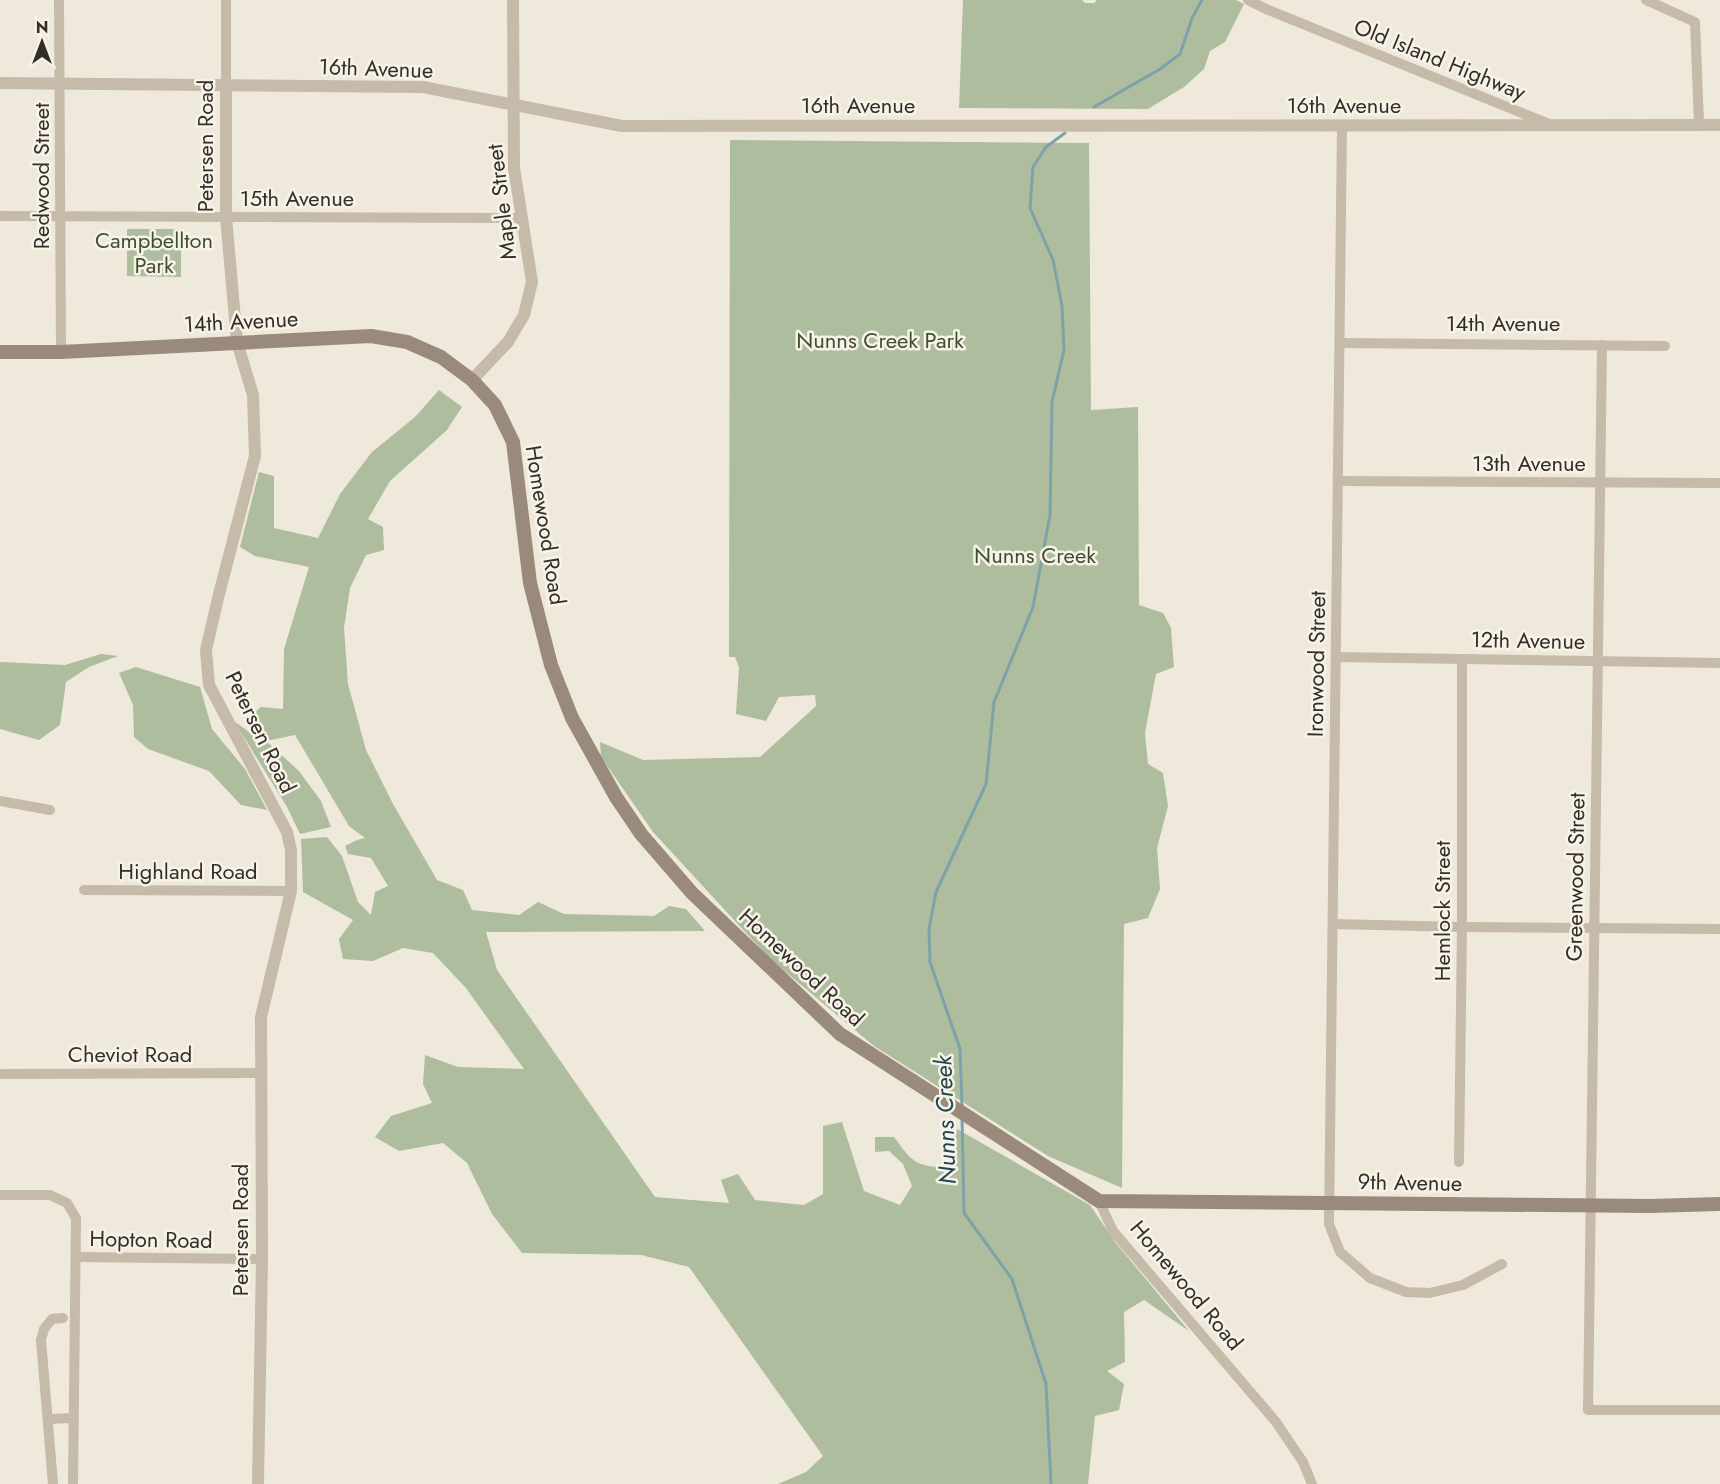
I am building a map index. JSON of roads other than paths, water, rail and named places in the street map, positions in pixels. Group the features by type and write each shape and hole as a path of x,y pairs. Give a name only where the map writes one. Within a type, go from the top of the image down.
{"main road":[{"name":"14th Avenue","path":"0,352 61,352 371,336 407,342 437,355 472,380"},
{"name":"Homewood Road","path":"472,380 495,405 513,442 530,583 551,665 572,718 616,797 641,834 692,893 840,1034 1099,1201"},
{"name":"9th Avenue","path":"1099,1201 1590,1206 1720,1204"}],"street":[{"name":"Redwood Street","path":"59,0 61,352"},
{"name":"Petersen Road","path":"226,0 226,217 237,342 253,395 255,456 206,650 209,685 287,832 291,850 291,891 261,1017 262,1259 258,1484"},
{"name":"Maple Street","path":"472,380 508,342 524,315 532,282 514,168 513,0"},
{"name":"Old Island Highway","path":"1248,0 1268,5 1552,125"},
{"path":"1646,0 1695,22 1700,124"},
{"name":"16th Avenue","path":"0,83 423,87 622,126 1720,125"},
{"name":"Ironwood Street","path":"1342,126 1329,1224 1340,1252 1370,1278 1406,1292 1429,1293 1463,1285 1502,1264"},
{"name":"15th Avenue","path":"0,216 522,218"},
{"name":"14th Avenue","path":"1340,343 1665,346"},
{"name":"Greenwood Street","path":"1602,345 1588,1410 1720,1410"},
{"name":"13th Avenue","path":"1338,480 1720,483"},
{"name":"12th Avenue","path":"1336,657 1720,663"},
{"name":"Hemlock Street","path":"1459,1162 1462,659"},
{"path":"0,801 50,810"},
{"name":"Highland Road","path":"84,890 291,891"},
{"path":"1333,924 1720,929"},
{"name":"Cheviot Road","path":"0,1074 261,1072"},
{"path":"0,1195 50,1195 67,1203 76,1218 73,1484"},
{"name":"Homewood Road","path":"1099,1201 1113,1231 1276,1422 1303,1462 1312,1484"},
{"name":"Hopton Road","path":"76,1257 262,1259"},
{"path":"53,1484 41,1340 44,1329 52,1319 63,1318"},
{"path":"48,1419 74,1418"}],"waterway":[{"name":"Nunns Creek","path":"1094,107 1160,69 1180,54 1192,18 1202,0"},
{"name":"Nunns Creek","path":"962,1107 960,1049 930,962 929,929 936,892 986,784 994,702 1033,607 1050,515 1052,402 1064,350 1062,306 1053,260 1030,208 1033,167 1046,147 1065,133"},
{"name":"Nunns Creek","path":"962,1117 964,1213 1012,1279 1046,1384 1051,1484"}],"park label":[{"name":"Campbellton Park","path":"154,252"},
{"name":"Nunns Creek Park","path":"880,340"}]}
